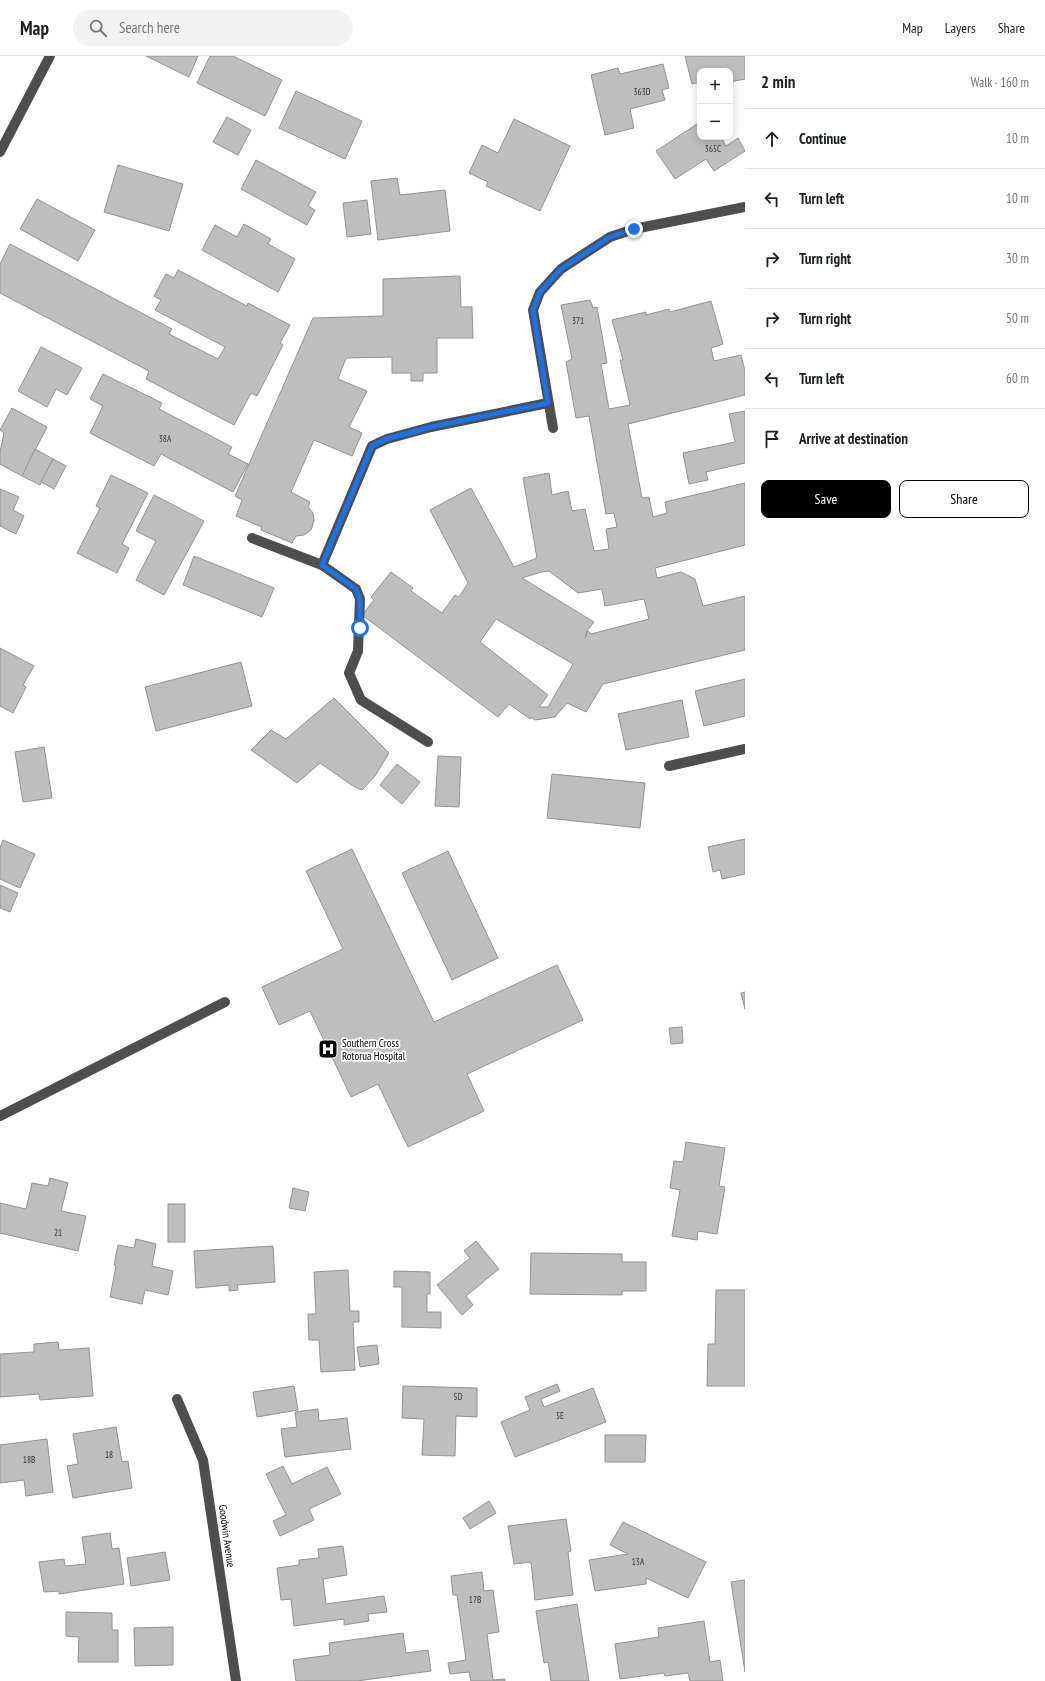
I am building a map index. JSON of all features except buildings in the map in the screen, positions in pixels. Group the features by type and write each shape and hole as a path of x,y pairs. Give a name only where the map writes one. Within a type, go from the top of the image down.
{"street":[{"path":"0,152 50,56"},
{"path":"553,428 533,310 540,292 561,269 610,237 634,229 745,207"},
{"path":"322,565 372,446 386,439 431,427 548,403"},
{"path":"252,538 322,565 356,589 360,600 358,651 348,673 360,700 428,742"},
{"path":"669,766 745,749"},
{"path":"0,1116 225,1002"},
{"name":"Goodwin Avenue","path":"177,1398 203,1460 236,1681"}],"place":[{"name":"Southern Cross Rotorua Hospital","path":"328,1049"}],"route":[{"path":"360,628 360,600 356,589 322,565 372,446 386,439 431,427 548,403 533,310 540,292 561,269 610,237 634,229"}]}
